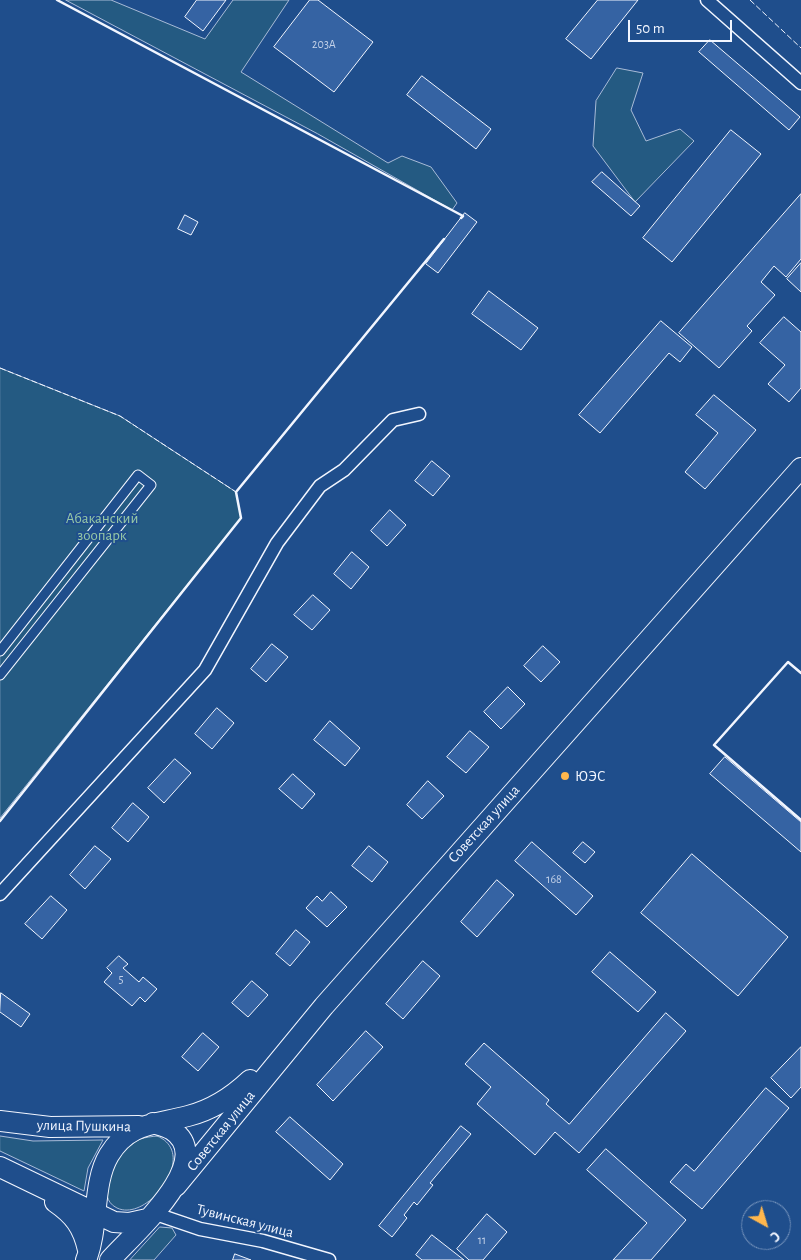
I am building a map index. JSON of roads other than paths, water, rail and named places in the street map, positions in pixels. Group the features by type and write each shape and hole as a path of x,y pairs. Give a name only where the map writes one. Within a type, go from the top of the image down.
{"main road":[{"name":"Советская улица","path":"176,1186 303,1031 468,841 801,468"},
{"name":"улица Пушкина","path":"0,1121 50,1127 146,1125 188,1116 212,1108 230,1098 303,1031"},
{"path":"88,1256 97,1214 101,1173 109,1155 127,1134 146,1125 172,1130 182,1140 185,1151 185,1167 176,1186 110,1260"},
{"path":"6,1170 114,1222 129,1223 150,1216"},
{"path":"6,1170 69,1212 85,1233 88,1256"}],"street":[{"path":"706,0 801,83"},
{"path":"0,894 205,670 277,543 320,486 344,470 393,420 419,414"},
{"path":"0,651 138,475 152,485 0,675"},
{"name":"Тувинская улица","path":"150,1216 200,1229 263,1240 329,1260"}],"place":[{"name":"ЮЭС","path":"565,776"}],"park label":[{"name":"Абаканский зоопарк","path":"102,526"}]}
